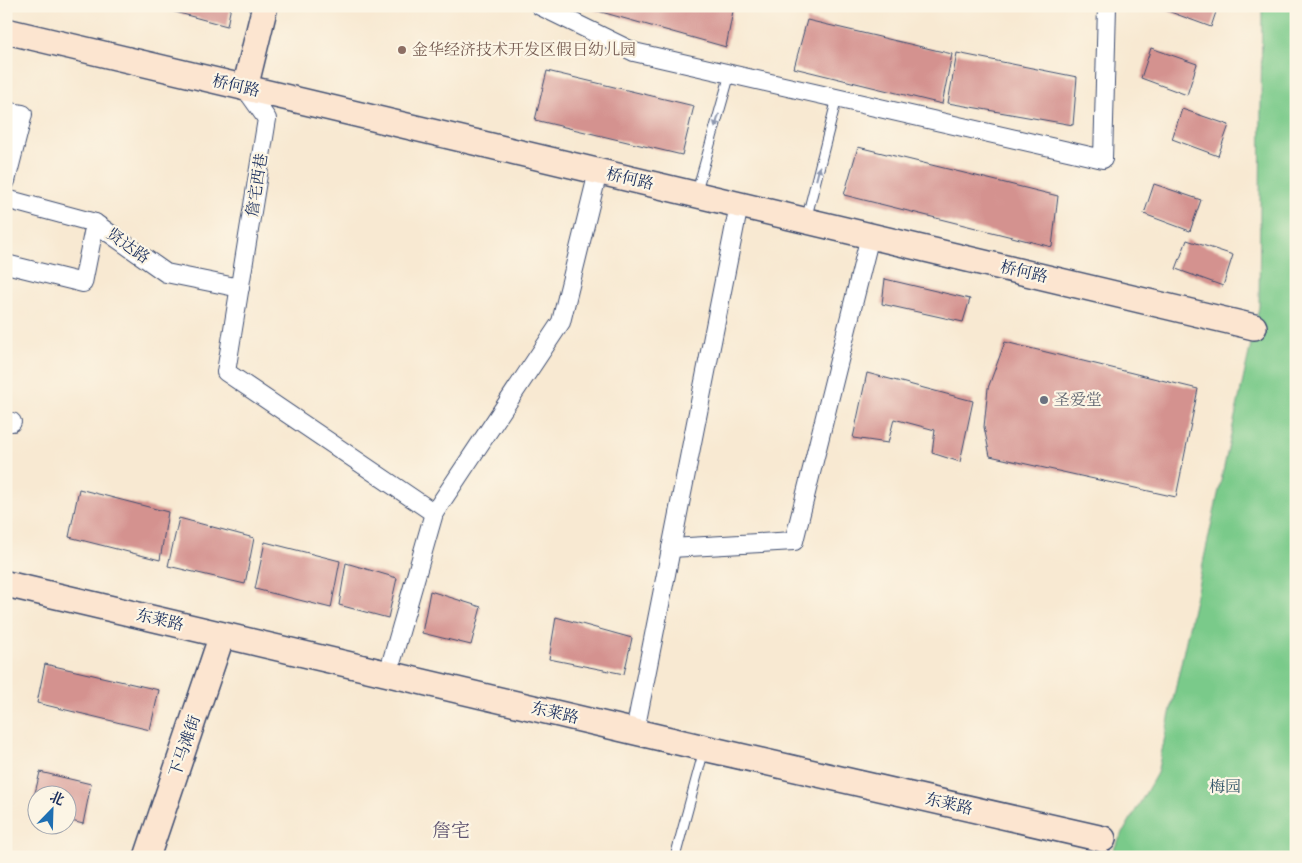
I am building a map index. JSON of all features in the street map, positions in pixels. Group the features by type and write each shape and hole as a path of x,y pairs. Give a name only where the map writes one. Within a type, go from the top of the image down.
{"street":[{"path":"245,88 265,6"},
{"path":"540,6 634,52 1103,159 1107,6"},
{"name":"桥何路","path":"6,31 1254,326"},
{"name":"詹宅西巷","path":"245,88 267,119 226,372 434,513"},
{"path":"6,111 23,114 6,181"},
{"path":"388,674 434,513 561,322 598,172"},
{"path":"6,199 95,222"},
{"path":"635,731 739,205"},
{"name":"贤达路","path":"6,264 84,283 95,222 166,273 240,288"},
{"path":"671,548 794,542 870,236"},
{"name":"东莱路","path":"6,584 704,748 1103,839"},
{"name":"下马滩街","path":"147,857 222,635"}],"lane":[{"path":"696,194 730,74"},
{"path":"806,220 837,98"},
{"path":"675,857 704,748"}],"green space":[{"name":"梅园","path":"1262,6 1296,6 1296,857 1109,857 1157,773 1259,307"}],"building":[{"path":"153,6 231,6 227,26"},
{"path":"580,6 734,6 726,47"},
{"path":"1166,6 1218,6 1211,27 1165,10"},
{"path":"807,20 952,54 942,104 794,68"},
{"path":"1151,48 1197,64 1187,95 1141,78"},
{"path":"957,53 1077,77 1073,125 948,103"},
{"path":"547,71 694,106 682,155 535,120"},
{"path":"1182,109 1229,125 1218,156 1172,139"},
{"path":"858,147 1058,196 1052,247 844,195"},
{"path":"1154,184 1201,200 1190,231 1144,214"},
{"path":"1187,240 1233,255 1223,286 1176,269"},
{"path":"885,279 970,299 963,322 882,304"},
{"path":"1005,342 1198,389 1176,497 990,456 984,427 988,388"},
{"path":"867,373 973,401 960,462 932,453 935,430 894,419 888,443 853,438"},
{"path":"79,489 168,512 160,560 69,537"},
{"path":"179,518 254,538 245,584 168,566"},
{"path":"265,542 340,561 331,608 255,589"},
{"path":"346,563 397,578 388,618 339,605"},
{"path":"430,591 481,607 471,645 422,633"},
{"path":"556,617 632,638 624,674 549,659"},
{"path":"45,664 159,690 150,730 37,703"},
{"path":"40,772 91,784 83,824 78,823 78,786 37,786"}],"place":[{"name":"金华经济技术开发区假日幼儿园","path":"402,50"},
{"name":"圣爱堂","path":"1044,400"}],"district":[{"name":"詹宅","path":"451,831"}]}
